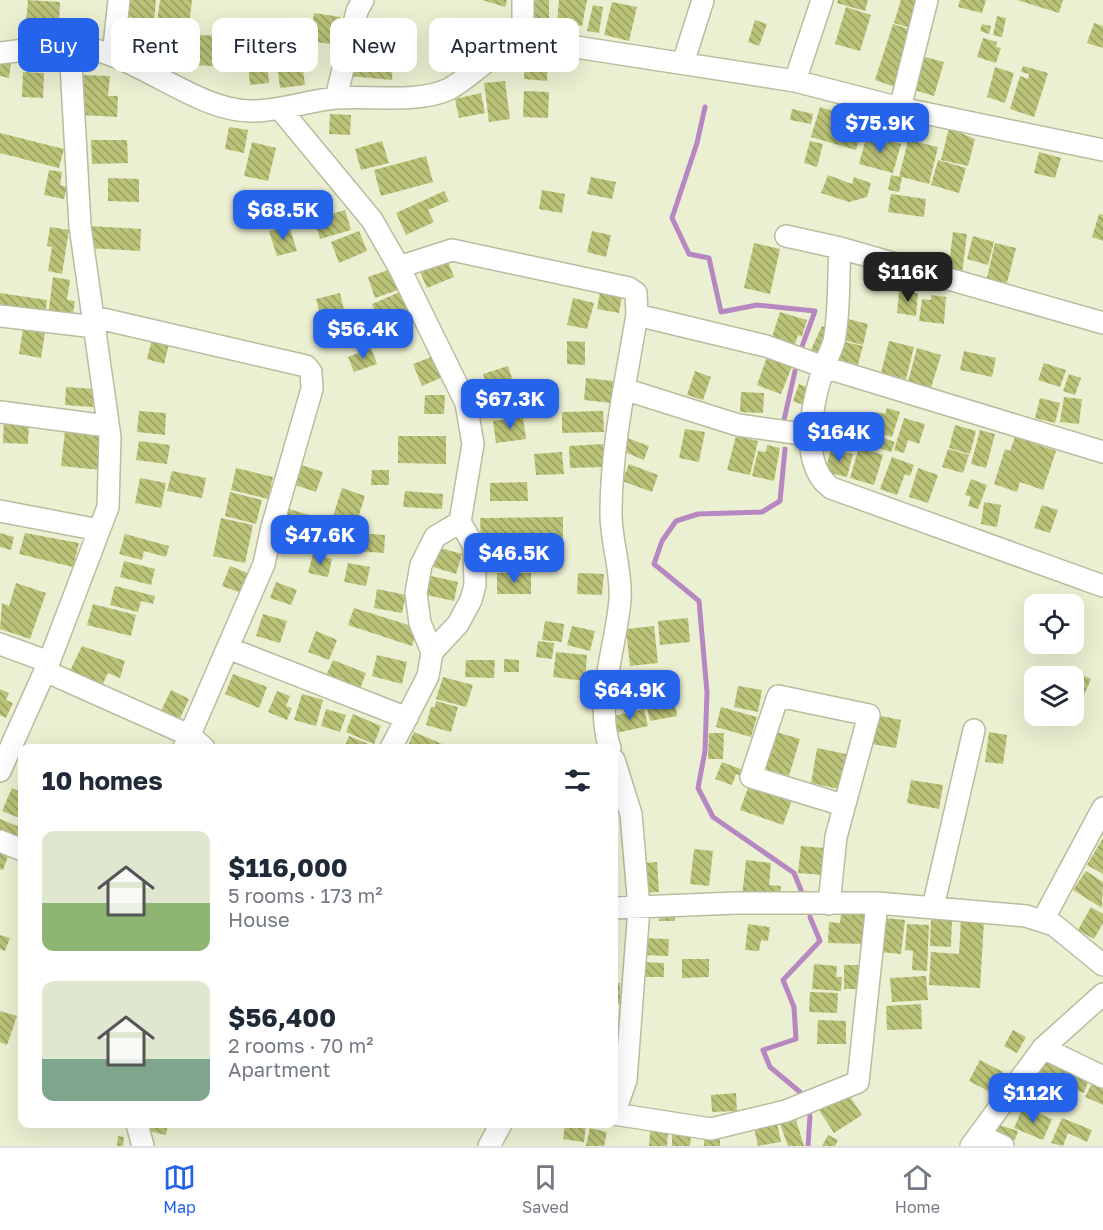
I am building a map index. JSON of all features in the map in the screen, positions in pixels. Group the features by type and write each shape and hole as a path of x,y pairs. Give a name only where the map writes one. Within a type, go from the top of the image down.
{"street":[{"path":"117,18 119,0"},
{"path":"336,99 357,11 363,0"},
{"path":"523,0 523,18"},
{"path":"683,63 703,0"},
{"path":"795,81 822,0"},
{"path":"900,108 927,0"},
{"path":"579,47 795,81 900,108 1103,150"},
{"path":"0,53 18,51"},
{"path":"0,771 47,667 108,507 110,437 81,226 72,72"},
{"path":"147,72 224,108 249,111 281,110 336,99 406,98 448,90 473,72"},
{"path":"281,110 368,214 399,267 466,402 472,444 460,522 474,546 475,585 458,624 432,652"},
{"path":"786,236 840,248 1103,323"},
{"path":"840,248 834,341 824,367 809,435 816,469 823,482 831,488 1103,586"},
{"path":"399,267 446,250 629,288 638,297 616,447 611,516 617,550 620,598 603,713 604,733 608,744"},
{"path":"637,315 766,346 824,367 1103,452"},
{"path":"0,316 95,322 306,366 311,372 312,389 272,527 264,564 228,648 193,744 0,644"},
{"path":"624,389 738,425 809,435"},
{"path":"0,412 107,426"},
{"path":"0,511 99,530"},
{"path":"393,744 428,675 432,652 419,613 416,593 421,565 435,537 460,522"},
{"path":"228,648 407,718"},
{"path":"829,904 836,837 869,714 778,696 751,777 843,805"},
{"path":"933,907 974,730"},
{"path":"618,773 631,814 639,908 626,1080 618,1103"},
{"path":"1043,920 1103,808"},
{"path":"0,841 18,848"},
{"path":"618,908 736,903 877,903 933,907 1043,920 1054,925 1103,965"},
{"path":"618,1115 711,1129 786,1111 858,1082 877,903"},
{"path":"1003,1146 975,1141 1043,1048 1103,994"},
{"path":"1043,1048 1103,1077"},
{"path":"136,1128 143,1146"},
{"path":"489,1146 499,1128"}],"building":[{"path":"28,0 60,2 59,18 26,18"},
{"path":"128,0 156,0 154,18 126,17"},
{"path":"160,0 192,0 190,18 158,18"},
{"path":"482,0 507,0 505,7"},
{"path":"532,0 549,0 549,18 530,18"},
{"path":"559,0 587,0 582,26 579,26 579,18 557,18"},
{"path":"838,0 868,0 865,11 837,3"},
{"path":"901,0 922,0 913,29 894,23"},
{"path":"960,0 986,0 982,13 958,7"},
{"path":"1017,0 1063,0 1059,13"},
{"path":"612,2 637,7 629,41 604,35"},
{"path":"593,5 603,7 599,33 587,31"},
{"path":"846,7 871,15 860,51 835,44"},
{"path":"314,13 341,17 330,18 330,44 318,42 318,18 313,18"},
{"path":"997,16 1006,18 1002,37 993,35"},
{"path":"755,20 767,24 759,46 748,42"},
{"path":"1094,23 1103,26 1103,48 1087,43"},
{"path":"893,24 914,31 895,87 875,80"},
{"path":"982,24 991,26 989,34 980,31"},
{"path":"200,35 212,36 212,66 200,65"},
{"path":"983,38 997,42 996,47 1001,48 996,63 977,57"},
{"path":"921,56 944,62 934,96 911,89"},
{"path":"0,61 11,62 9,78 0,76"},
{"path":"1023,66 1048,73 1034,117 1010,109 1020,76 1028,79 1029,74 1021,72"},
{"path":"995,67 1014,73 1005,103 987,97"},
{"path":"23,72 44,73 43,98 22,97"},
{"path":"249,72 268,72 269,83 250,85"},
{"path":"278,72 303,72 305,85 280,88"},
{"path":"349,72 392,72 392,80 349,76"},
{"path":"524,72 547,72 547,81 524,79"},
{"path":"84,75 110,76 108,96 118,96 117,117 82,115"},
{"path":"505,81 510,119 489,122 484,83"},
{"path":"524,91 549,92 548,118 523,117"},
{"path":"481,93 485,113 459,118 455,99"},
{"path":"820,107 833,111 832,114 843,118 845,110 866,116 856,150 811,137"},
{"path":"792,109 813,114 811,124 790,120"},
{"path":"871,109 881,111 877,130 867,128"},
{"path":"330,114 351,115 350,135 329,134"},
{"path":"229,127 248,130 244,153 225,149"},
{"path":"949,128 975,139 968,166 941,160"},
{"path":"0,133 64,149 59,168 0,153"},
{"path":"867,135 901,144 893,173 859,164"},
{"path":"91,140 127,140 128,163 92,164"},
{"path":"908,140 938,147 929,184 902,177 899,192 888,190 891,175 899,177"},
{"path":"382,141 389,163 361,170 355,149"},
{"path":"810,141 823,144 817,167 804,163"},
{"path":"252,142 276,148 268,181 244,176"},
{"path":"1039,152 1061,158 1055,178 1034,173"},
{"path":"426,156 433,182 381,196 374,170"},
{"path":"938,160 966,168 959,193 931,185"},
{"path":"49,170 62,172 60,185 67,187 64,199 44,195"},
{"path":"828,175 852,184 854,177 871,183 867,197 849,202 821,193"},
{"path":"591,177 616,182 612,199 587,194"},
{"path":"108,178 139,179 139,202 108,201"},
{"path":"542,190 565,194 562,213 539,209"},
{"path":"444,191 449,201 428,210 434,222 406,235 396,213"},
{"path":"891,194 926,199 924,217 888,212"},
{"path":"255,196 280,198 278,211 254,209"},
{"path":"345,210 351,230 320,239 314,219"},
{"path":"1099,214 1103,215 1103,241 1092,237"},
{"path":"89,226 141,229 140,251 88,248"},
{"path":"289,226 297,251 277,256 269,231"},
{"path":"50,227 69,230 62,274 48,271 52,247 47,246"},
{"path":"359,231 367,251 339,263 331,242"},
{"path":"592,231 611,235 606,257 587,252"},
{"path":"953,232 967,234 962,274 948,272"},
{"path":"973,236 994,242 988,265 967,259"},
{"path":"754,243 780,249 770,294 744,288"},
{"path":"995,243 1016,248 1007,283 987,278"},
{"path":"447,259 454,277 427,288 419,270"},
{"path":"391,269 398,290 375,298 368,277"},
{"path":"53,277 70,280 67,300 75,301 72,319 48,315"},
{"path":"402,291 411,311 381,325 372,304"},
{"path":"899,291 918,293 916,316 897,313"},
{"path":"600,292 622,296 619,313 597,309"},
{"path":"0,293 47,300 45,316 0,309"},
{"path":"340,293 346,319 323,325 316,299"},
{"path":"931,295 946,297 944,324 919,321 922,299 931,300"},
{"path":"573,298 594,303 587,329 567,325"},
{"path":"780,312 807,320 802,336 798,335 795,344 772,337"},
{"path":"848,319 868,324 863,345 839,339 843,322 847,323"},
{"path":"822,326 833,330 820,359 809,354"},
{"path":"23,329 45,333 41,358 19,354"},
{"path":"153,335 170,340 164,364 147,359"},
{"path":"836,340 863,346 857,368 831,362"},
{"path":"567,341 585,342 585,365 567,364"},
{"path":"889,341 914,347 906,379 881,373"},
{"path":"371,348 377,364 354,372 348,357"},
{"path":"917,348 941,355 931,388 908,382"},
{"path":"964,351 996,358 992,377 960,370"},
{"path":"768,354 793,364 781,394 757,385"},
{"path":"434,356 443,377 422,386 413,364"},
{"path":"1044,363 1066,370 1060,387 1038,380"},
{"path":"508,366 515,388 491,397 483,374"},
{"path":"695,371 711,377 703,400 687,395"},
{"path":"1069,374 1081,378 1075,395 1063,391"},
{"path":"586,378 613,381 611,403 584,400"},
{"path":"799,384 812,389 806,406 793,401"},
{"path":"66,387 95,389 93,407 65,405"},
{"path":"741,392 764,393 763,413 740,412"},
{"path":"425,395 445,395 444,414 424,414"},
{"path":"1064,397 1082,399 1079,424 1060,422"},
{"path":"1040,398 1060,403 1055,423 1035,418"},
{"path":"887,408 900,412 892,437 871,430 877,412 885,414"},
{"path":"139,411 166,413 165,435 137,432"},
{"path":"603,411 604,432 562,433 562,412"},
{"path":"523,417 526,439 496,443 493,421"},
{"path":"4,418 29,419 28,444 3,443"},
{"path":"904,418 925,424 919,444 908,440 904,453 894,450"},
{"path":"955,425 976,431 970,454 949,448"},
{"path":"685,429 705,432 699,462 679,458"},
{"path":"843,429 856,433 851,452 834,448"},
{"path":"980,430 995,434 986,468 971,464"},
{"path":"65,431 105,435 101,470 61,466"},
{"path":"874,435 895,442 891,452 870,445"},
{"path":"398,436 446,436 446,464 398,463"},
{"path":"736,436 758,441 750,475 727,470"},
{"path":"1015,437 1056,451 1043,490 1020,482 1017,492 994,484 1005,449 1010,451"},
{"path":"627,438 649,446 644,460 622,451"},
{"path":"139,441 170,445 167,464 136,460"},
{"path":"603,444 604,467 570,468 569,446"},
{"path":"767,445 780,448 774,481 752,476 758,451 766,452"},
{"path":"859,447 883,455 874,485 850,478"},
{"path":"831,449 853,454 847,477 825,472"},
{"path":"948,449 969,455 963,473 942,467"},
{"path":"562,452 564,474 536,475 534,454"},
{"path":"892,457 914,465 910,476 905,474 897,495 880,489"},
{"path":"298,464 323,472 316,492 292,484"},
{"path":"629,464 658,475 652,492 622,481"},
{"path":"236,468 273,477 268,499 231,490"},
{"path":"918,468 938,475 928,503 909,497"},
{"path":"372,470 389,470 389,485 371,485"},
{"path":"172,471 206,478 202,498 167,491"},
{"path":"140,478 166,483 161,508 135,503"},
{"path":"971,479 987,485 978,509 968,506 971,497 965,495"},
{"path":"527,482 528,501 490,501 490,483"},
{"path":"342,488 365,496 353,534 330,526"},
{"path":"405,491 443,494 442,509 403,507"},
{"path":"230,492 262,500 256,524 225,516"},
{"path":"984,502 1001,505 997,527 981,524"},
{"path":"1042,505 1058,510 1050,533 1034,528"},
{"path":"289,509 316,517 309,538 282,530"},
{"path":"563,517 563,540 481,542 480,518"},
{"path":"221,518 253,525 245,563 213,556"},
{"path":"0,533 14,537 11,550 0,547"},
{"path":"25,533 79,543 73,567 19,554"},
{"path":"358,533 385,535 384,553 356,551"},
{"path":"125,534 169,546 166,557 144,551 142,560 119,554"},
{"path":"433,546 462,554 456,574 427,565"},
{"path":"313,554 332,559 328,577 308,573"},
{"path":"124,561 155,569 151,585 120,577"},
{"path":"348,563 370,567 366,586 344,582"},
{"path":"230,566 255,576 247,595 222,586"},
{"path":"497,573 531,573 531,594 497,594"},
{"path":"578,573 604,574 602,595 577,594"},
{"path":"431,576 458,582 454,601 427,595"},
{"path":"276,582 297,590 291,605 270,598"},
{"path":"16,583 46,593 30,639 0,629 2,603 9,606"},
{"path":"115,586 155,596 153,604 141,601 138,612 110,605"},
{"path":"377,589 406,595 402,613 374,608"},
{"path":"93,604 136,615 131,636 87,625"},
{"path":"354,608 418,628 412,646 348,625"},
{"path":"263,614 287,621 280,643 256,636"},
{"path":"688,618 690,642 660,645 658,621"},
{"path":"545,621 564,624 562,642 542,640"},
{"path":"572,626 595,631 590,651 567,645"},
{"path":"654,626 658,663 630,666 626,629"},
{"path":"316,631 337,640 329,660 308,652"},
{"path":"538,641 554,643 552,659 536,657"},
{"path":"82,646 125,661 120,678 108,673 100,690 68,675"},
{"path":"556,652 587,655 585,681 553,677"},
{"path":"377,655 407,662 402,684 372,676"},
{"path":"504,659 519,660 519,672 504,672"},
{"path":"333,660 366,673 358,694 324,681"},
{"path":"466,660 495,660 494,678 465,677"},
{"path":"648,671 652,693 623,699 619,677"},
{"path":"233,674 267,687 259,708 225,694"},
{"path":"1084,676 1091,679 1084,695"},
{"path":"443,677 473,685 466,707 436,699"},
{"path":"738,686 762,690 758,712 734,707"},
{"path":"0,689 9,693 6,700 13,703 6,718 0,715"},
{"path":"171,690 189,699 177,725 158,717"},
{"path":"277,691 290,696 286,706 292,708 287,720 268,712"},
{"path":"302,694 323,700 316,726 294,720"},
{"path":"674,698 677,716 650,721 646,703"},
{"path":"436,701 458,707 451,732 426,725 431,707 435,707"},
{"path":"721,707 757,717 751,737 716,727"},
{"path":"326,709 346,715 340,732 321,726"},
{"path":"644,709 648,726 616,733 613,716"},
{"path":"353,714 381,726 374,744 346,732"},
{"path":"877,715 901,720 896,748 872,744"},
{"path":"773,731 800,739 789,776 762,768"},
{"path":"414,732 442,744 409,744"},
{"path":"989,732 1007,735 1003,764 985,762"},
{"path":"709,733 724,733 723,759 708,759"},
{"path":"349,736 368,744 346,744"},
{"path":"817,748 846,754 839,789 811,783"},
{"path":"722,762 743,770 741,776 736,774 732,785 715,779"},
{"path":"911,780 943,785 939,809 907,803"},
{"path":"749,785 792,800 783,825 740,810"},
{"path":"12,788 18,791 18,817 2,811"},
{"path":"0,819 18,826 18,843 0,836"},
{"path":"1103,838 1103,874 1087,865"},
{"path":"801,846 824,848 822,875 798,873"},
{"path":"0,847 10,851 3,870 0,869"},
{"path":"694,849 713,851 709,886 690,884"},
{"path":"746,860 771,863 769,885 781,886 779,900 742,896"},
{"path":"657,862 659,892 644,893 642,863"},
{"path":"1086,871 1103,882 1102,908 1073,890"},
{"path":"1091,907 1103,914 1103,923 1094,939 1078,930"},
{"path":"660,912 675,912 675,921 659,921"},
{"path":"841,914 866,915 865,944 828,943 829,922 840,923"},
{"path":"884,918 905,920 901,954 880,952"},
{"path":"931,919 952,920 951,947 930,946"},
{"path":"961,919 984,921 980,988 929,985 931,952 959,954"},
{"path":"748,924 770,927 768,941 761,940 759,951 745,950"},
{"path":"907,924 929,925 927,971 912,970 913,951 905,950"},
{"path":"0,935 10,938 5,951 0,949"},
{"path":"643,938 669,939 668,956 642,955"},
{"path":"682,959 709,959 709,977 682,978"},
{"path":"642,962 664,963 664,977 642,977"},
{"path":"814,964 837,966 836,977 842,977 841,991 812,989"},
{"path":"844,965 858,965 858,989 844,989"},
{"path":"926,976 928,1000 892,1002 890,978"},
{"path":"618,983 620,983 620,1004 618,1004"},
{"path":"810,992 838,993 837,1013 809,1012"},
{"path":"921,1004 922,1029 887,1030 886,1006"},
{"path":"0,1011 17,1016 7,1045 0,1042"},
{"path":"818,1020 846,1021 846,1044 817,1044"},
{"path":"1013,1030 1026,1037 1017,1053 1004,1046"},
{"path":"1047,1054 1070,1064 1060,1086 1037,1076"},
{"path":"980,1060 1003,1072 992,1093 969,1081"},
{"path":"1072,1067 1091,1075 1084,1093 1064,1085"},
{"path":"1094,1079 1103,1084 1103,1105 1085,1097"},
{"path":"845,1089 862,1115 834,1133 817,1107"},
{"path":"736,1093 737,1111 712,1112 711,1095"},
{"path":"1023,1107 1052,1119 1043,1140 1014,1128"},
{"path":"1062,1118 1092,1130 1087,1142 1068,1133 1063,1146 1051,1143"},
{"path":"796,1120 804,1146 788,1146 780,1124"},
{"path":"777,1123 781,1142 758,1146 754,1128"},
{"path":"996,1124 1018,1131 1015,1140 992,1132"},
{"path":"144,1128 167,1128 166,1135 144,1130"},
{"path":"564,1128 586,1128 584,1142 563,1139"},
{"path":"590,1128 607,1132 604,1146 586,1146"},
{"path":"650,1131 668,1133 667,1146 649,1146"},
{"path":"704,1133 720,1133 720,1146 704,1146"},
{"path":"672,1135 691,1136 690,1146 672,1146"},
{"path":"828,1135 838,1140 835,1146 822,1146"},
{"path":"118,1136 124,1137 123,1146 117,1146"}],"waterway":[{"path":"705,107 697,143 672,218 689,254 709,258 721,312 757,305 815,311 800,352"},
{"path":"784,420 795,371"},
{"path":"785,449 780,501 762,512 698,514 676,521 662,541 654,564 699,601 707,692 705,751 698,788 713,817 794,873 803,895"},
{"path":"800,1092 770,1067 763,1050 796,1039 794,1007 783,980 820,941 810,917"},
{"path":"808,1146 810,1116"}]}
